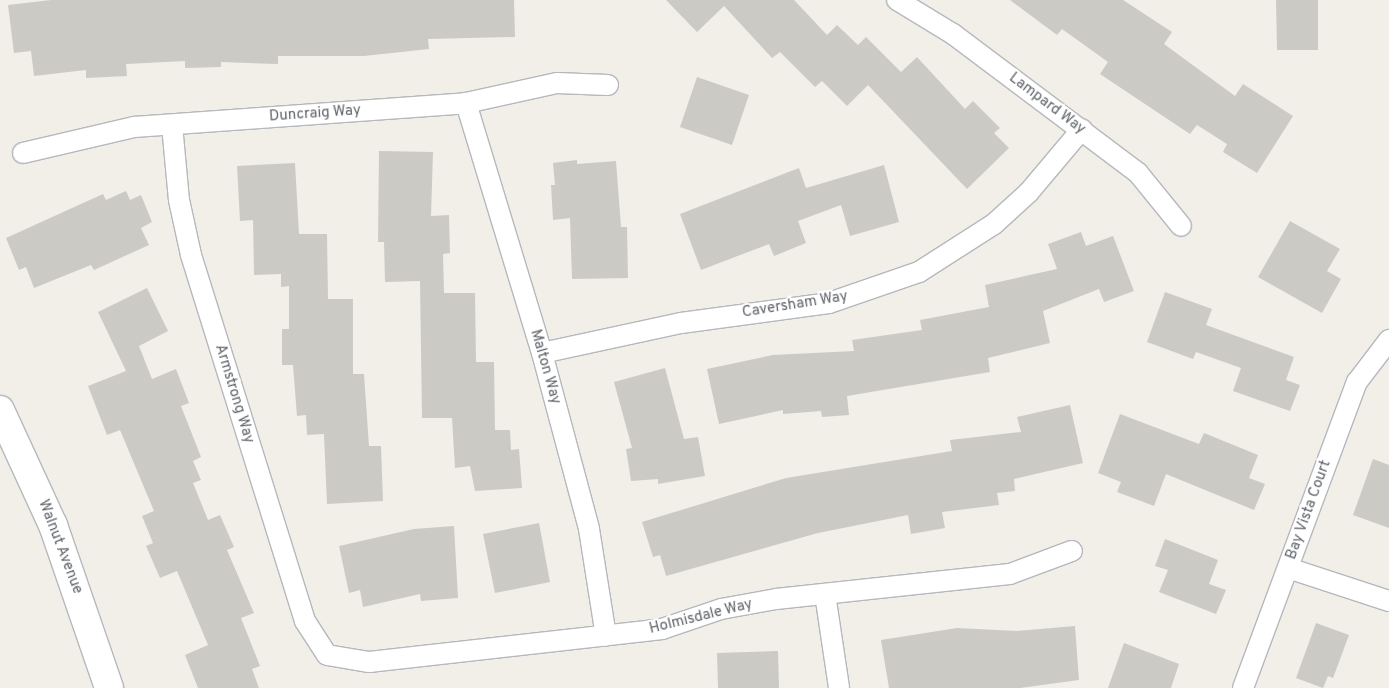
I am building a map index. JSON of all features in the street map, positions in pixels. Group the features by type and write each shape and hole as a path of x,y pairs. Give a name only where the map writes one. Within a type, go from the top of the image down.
{"street":[{"name":"Lampard Way","path":"897,0 953,34 1082,129 1138,173 1181,226"},
{"name":"Duncraig Way","path":"23,153 75,138 172,124 466,103 557,83 608,84"},
{"name":"Malton Way","path":"466,103 542,353 589,529 606,636"},
{"name":"Armstrong Way","path":"172,124 179,200 191,255 305,621 327,655"},
{"name":"Caversham Way","path":"542,353 681,322 829,303 884,286 961,248 994,224 1029,192 1082,129"},
{"name":"Bay Vista Court","path":"1243,688 1357,382 1389,340"},
{"name":"Walnut Avenue","path":"0,410 53,525 109,688"},
{"name":"Holmisdale Way","path":"327,655 369,662 662,629 721,609 825,594 1010,574 1072,552"},
{"path":"1288,568 1389,601"},
{"path":"825,594 839,688"}],"building":[{"path":"51,0 514,0 515,37 428,39 429,49 364,56 278,56 278,64 221,62 221,67 185,68 185,61 126,64 127,76 86,78 86,70 34,76 31,51 14,53 8,5"},
{"path":"666,0 794,0 827,35 837,25 858,45 866,37 901,72 917,57 965,109 973,101 1000,128 994,133 1009,148 967,189 868,85 847,106 822,81 815,87 780,52 772,58 724,6 697,32"},
{"path":"1010,0 1123,0 1172,32 1164,44 1235,96 1243,84 1293,116 1257,173 1223,152 1227,144 1197,125 1190,134 1100,74 1108,62 1062,29 1057,35"},
{"path":"1276,0 1318,0 1318,50 1277,50"},
{"path":"697,77 749,95 732,145 680,127"},
{"path":"379,151 433,152 431,216 449,215 450,253 443,254 444,293 475,293 476,362 494,362 495,430 510,430 511,450 519,449 522,488 475,491 470,466 455,468 452,418 422,418 420,281 385,282 384,242 378,242"},
{"path":"577,160 577,164 616,161 621,227 627,227 628,278 572,279 570,218 553,220 551,185 555,185 553,163"},
{"path":"295,163 299,234 327,234 328,299 353,299 353,374 364,374 369,446 381,446 383,501 327,504 324,434 307,435 306,415 297,416 293,365 282,365 282,329 289,329 289,286 281,287 281,274 254,275 253,220 240,221 237,166"},
{"path":"884,165 899,222 850,236 841,205 798,221 806,243 774,256 769,244 701,270 680,214 799,168 806,188"},
{"path":"126,191 130,200 141,195 152,222 141,228 149,245 94,270 91,265 34,288 26,267 19,270 6,238 103,194 106,200"},
{"path":"1290,221 1340,249 1327,271 1341,279 1322,313 1258,277"},
{"path":"1081,232 1086,246 1113,236 1134,291 1104,302 1099,289 1043,311 1050,343 988,358 990,372 847,396 849,415 822,417 821,411 783,414 783,410 719,424 707,369 773,355 854,351 852,340 922,330 920,320 989,307 985,285 1057,269 1048,244"},
{"path":"147,288 168,331 139,346 152,379 176,369 189,403 181,406 201,457 193,461 201,480 193,483 208,520 220,515 234,547 227,550 254,613 241,618 260,666 252,669 259,688 198,688 185,655 208,645 177,571 160,578 146,546 153,543 142,516 154,511 120,430 107,435 88,386 126,371 98,312"},
{"path":"1165,292 1212,309 1206,325 1294,357 1286,380 1300,385 1290,411 1233,391 1241,368 1196,352 1193,359 1147,342"},
{"path":"665,368 684,439 698,437 705,476 658,484 658,479 631,481 626,449 632,448 614,382"},
{"path":"1070,405 1083,463 1014,479 1015,491 997,493 999,505 942,512 945,528 911,534 908,515 818,533 666,576 660,555 653,557 642,522 786,478 952,451 950,440 1021,432 1017,417"},
{"path":"1120,414 1199,444 1204,433 1258,455 1249,478 1265,484 1254,510 1166,474 1154,506 1117,492 1121,482 1098,473"},
{"path":"1373,459 1389,465 1389,528 1353,515"},
{"path":"539,523 550,582 495,593 483,534"},
{"path":"454,526 458,598 421,601 420,594 363,607 360,590 349,593 339,546 414,529"},
{"path":"1165,539 1218,560 1209,584 1226,590 1216,614 1159,592 1168,570 1155,566"},
{"path":"1316,623 1349,635 1333,678 1328,676 1323,688 1296,678"},
{"path":"1075,626 1079,680 1020,688 889,688 881,640 957,628 1017,631"},
{"path":"1124,643 1179,664 1171,688 1108,688"},
{"path":"778,651 779,688 718,688 717,653"}]}
